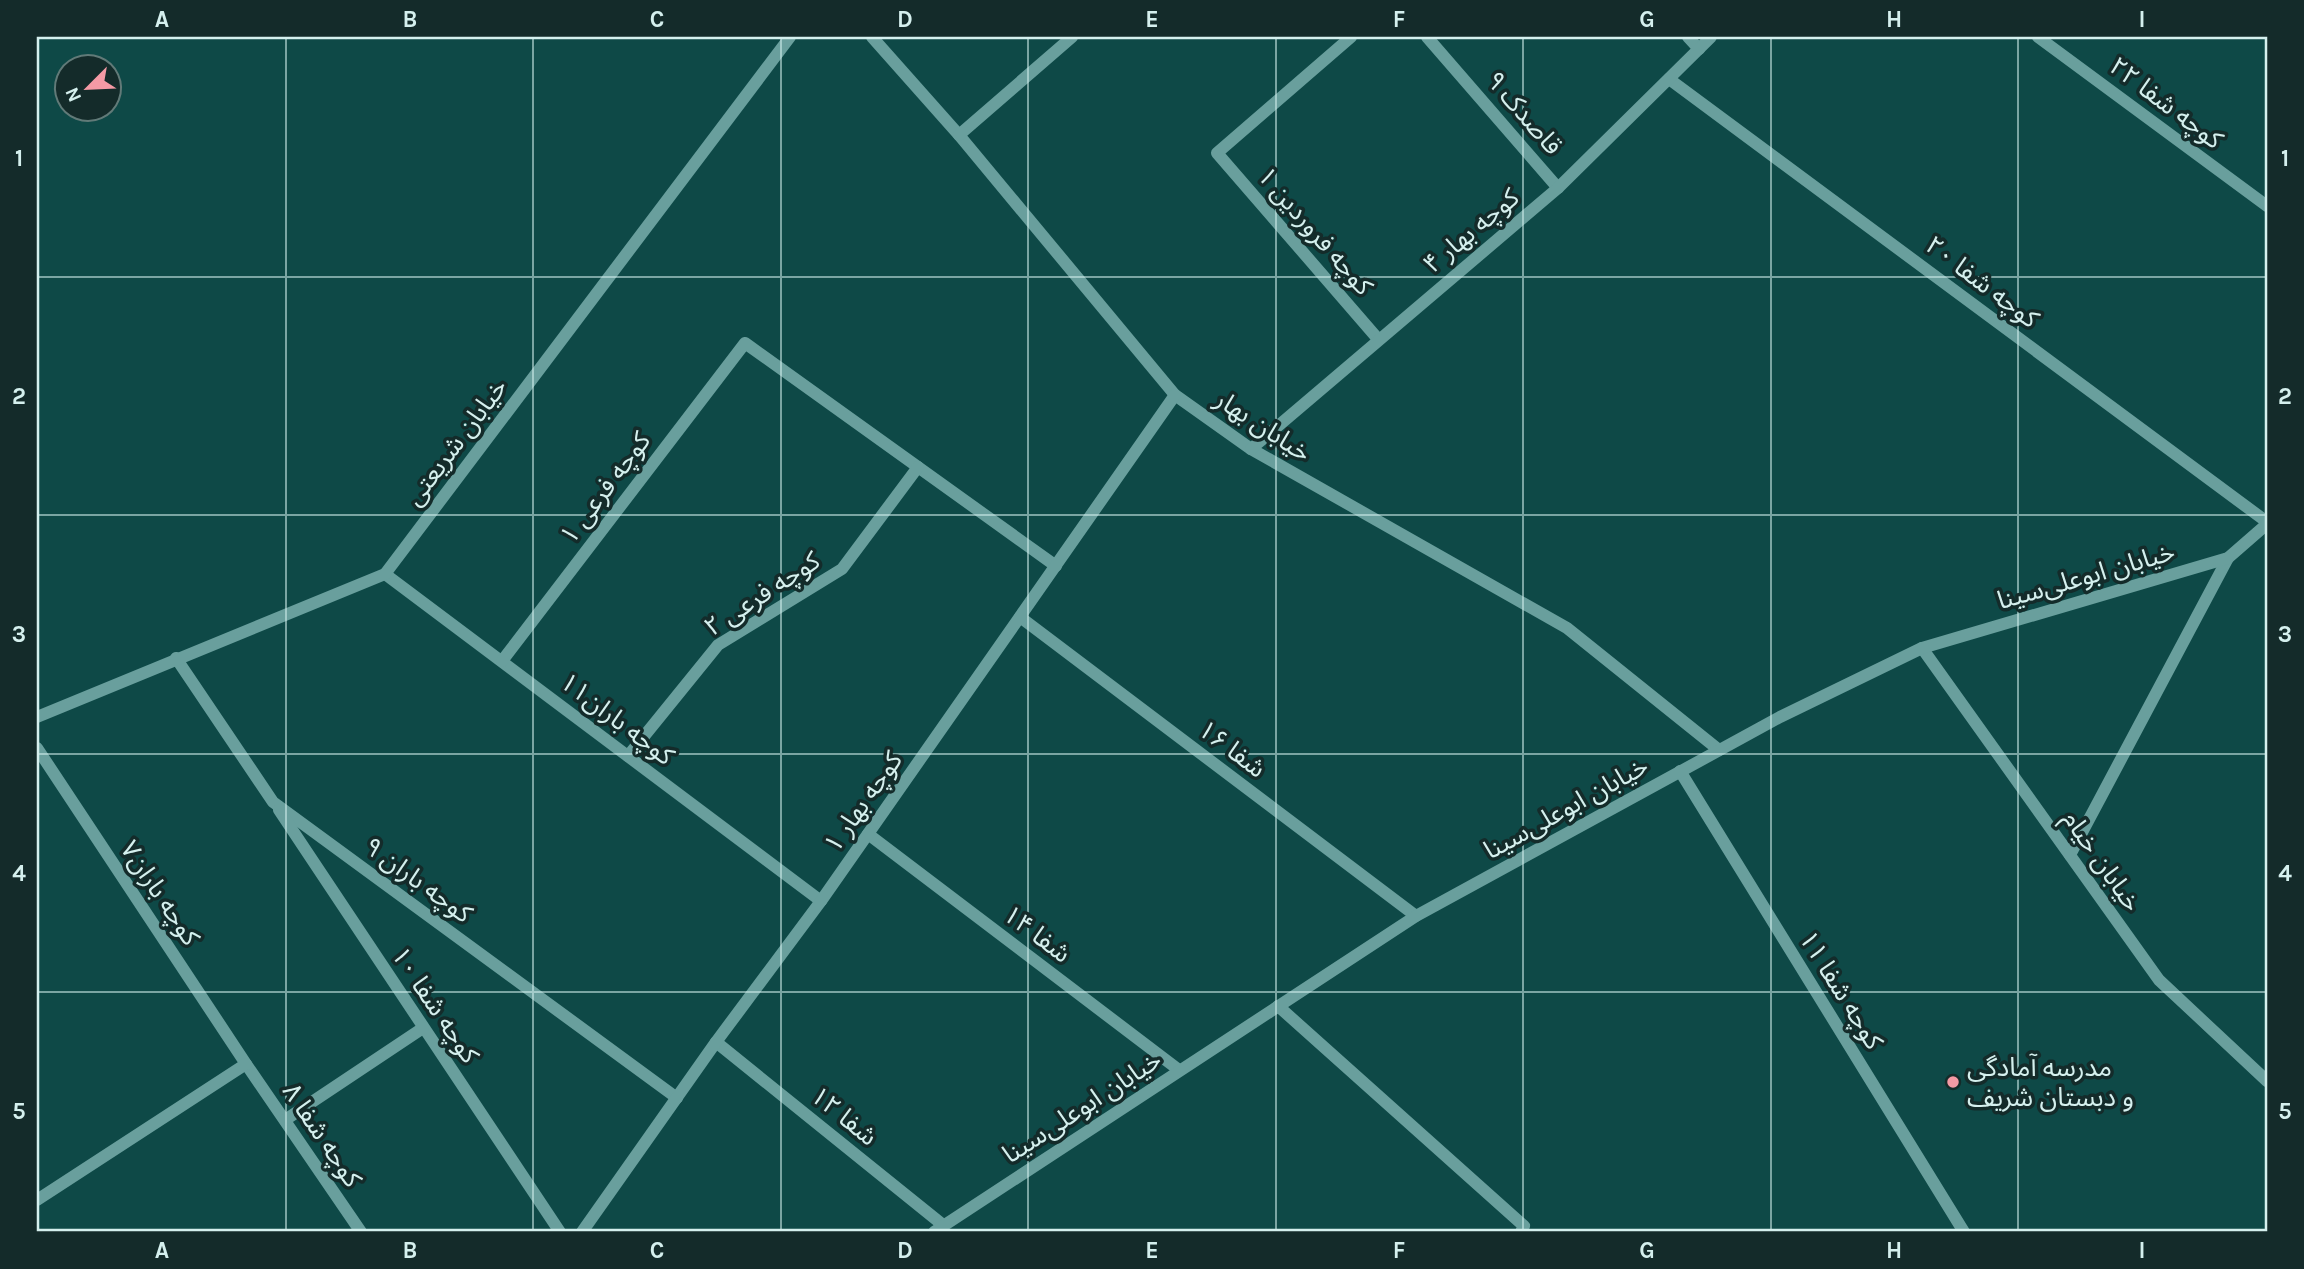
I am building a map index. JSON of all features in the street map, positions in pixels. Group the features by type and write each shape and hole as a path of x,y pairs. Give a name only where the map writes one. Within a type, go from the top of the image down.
{"street":[{"name":"خیابان شریعتی","path":"385,574 790,37"},
{"name":"خیابان بهار","path":"872,37 959,135 1175,396 1251,449 1567,628 1719,750"},
{"path":"959,135 1072,37"},
{"name":"کوچه فروردین ۱","path":"1351,37 1217,153 1378,339"},
{"name":"قاصدک ۹","path":"1427,37 1558,188"},
{"path":"1688,37 1699,49"},
{"name":"کوچه بهار ۴","path":"1251,449 1558,188 1711,37"},
{"name":"کوچه شفا ۲۲","path":"2038,37 2267,206"},
{"name":"کوچه شفا ۲۰","path":"1669,79 2267,523"},
{"name":"کوچه فرعی ۱","path":"502,661 745,343 918,467"},
{"name":"کوچه بهار ۱","path":"582,1232 716,1042 821,901 1175,396"},
{"path":"918,467 1056,566"},
{"name":"کوچه فرعی ۲","path":"628,755 718,645 842,569 918,467"},
{"name":"خیابان ابوعلی‌سینا","path":"939,1229 1416,916 1780,717 1922,648 2228,558 2267,523"},
{"path":"2070,855 2228,558"},
{"path":"37,717 385,574"},
{"name":"کوچه باران۱۱","path":"385,574 821,901"},
{"name":"شفا ۱۶","path":"1020,618 1416,916"},
{"name":"خیابان خیام","path":"1922,648 2159,981 2267,1081"},
{"name":"کوچه باران ۹","path":"176,658 273,802 677,1098"},
{"name":"کوچه باران۷","path":"37,748 246,1064"},
{"name":"کوچه شفا ۱۱","path":"1680,771 1964,1232"},
{"name":"کوچه شفا ۱۰","path":"273,802 560,1232"},
{"name":"شفا ۱۴","path":"868,834 1179,1070"},
{"path":"1278,1006 1524,1226 1521,1232"},
{"path":"285,1120 423,1028"},
{"name":"شفا ۱۲","path":"716,1042 939,1229"},
{"path":"37,1200 246,1064"},
{"name":"کوچه شفا ۸","path":"246,1064 362,1232"}],"place":[{"name":"مدرسه آمادگی و دبستان شریف","path":"1953,1082"}]}
